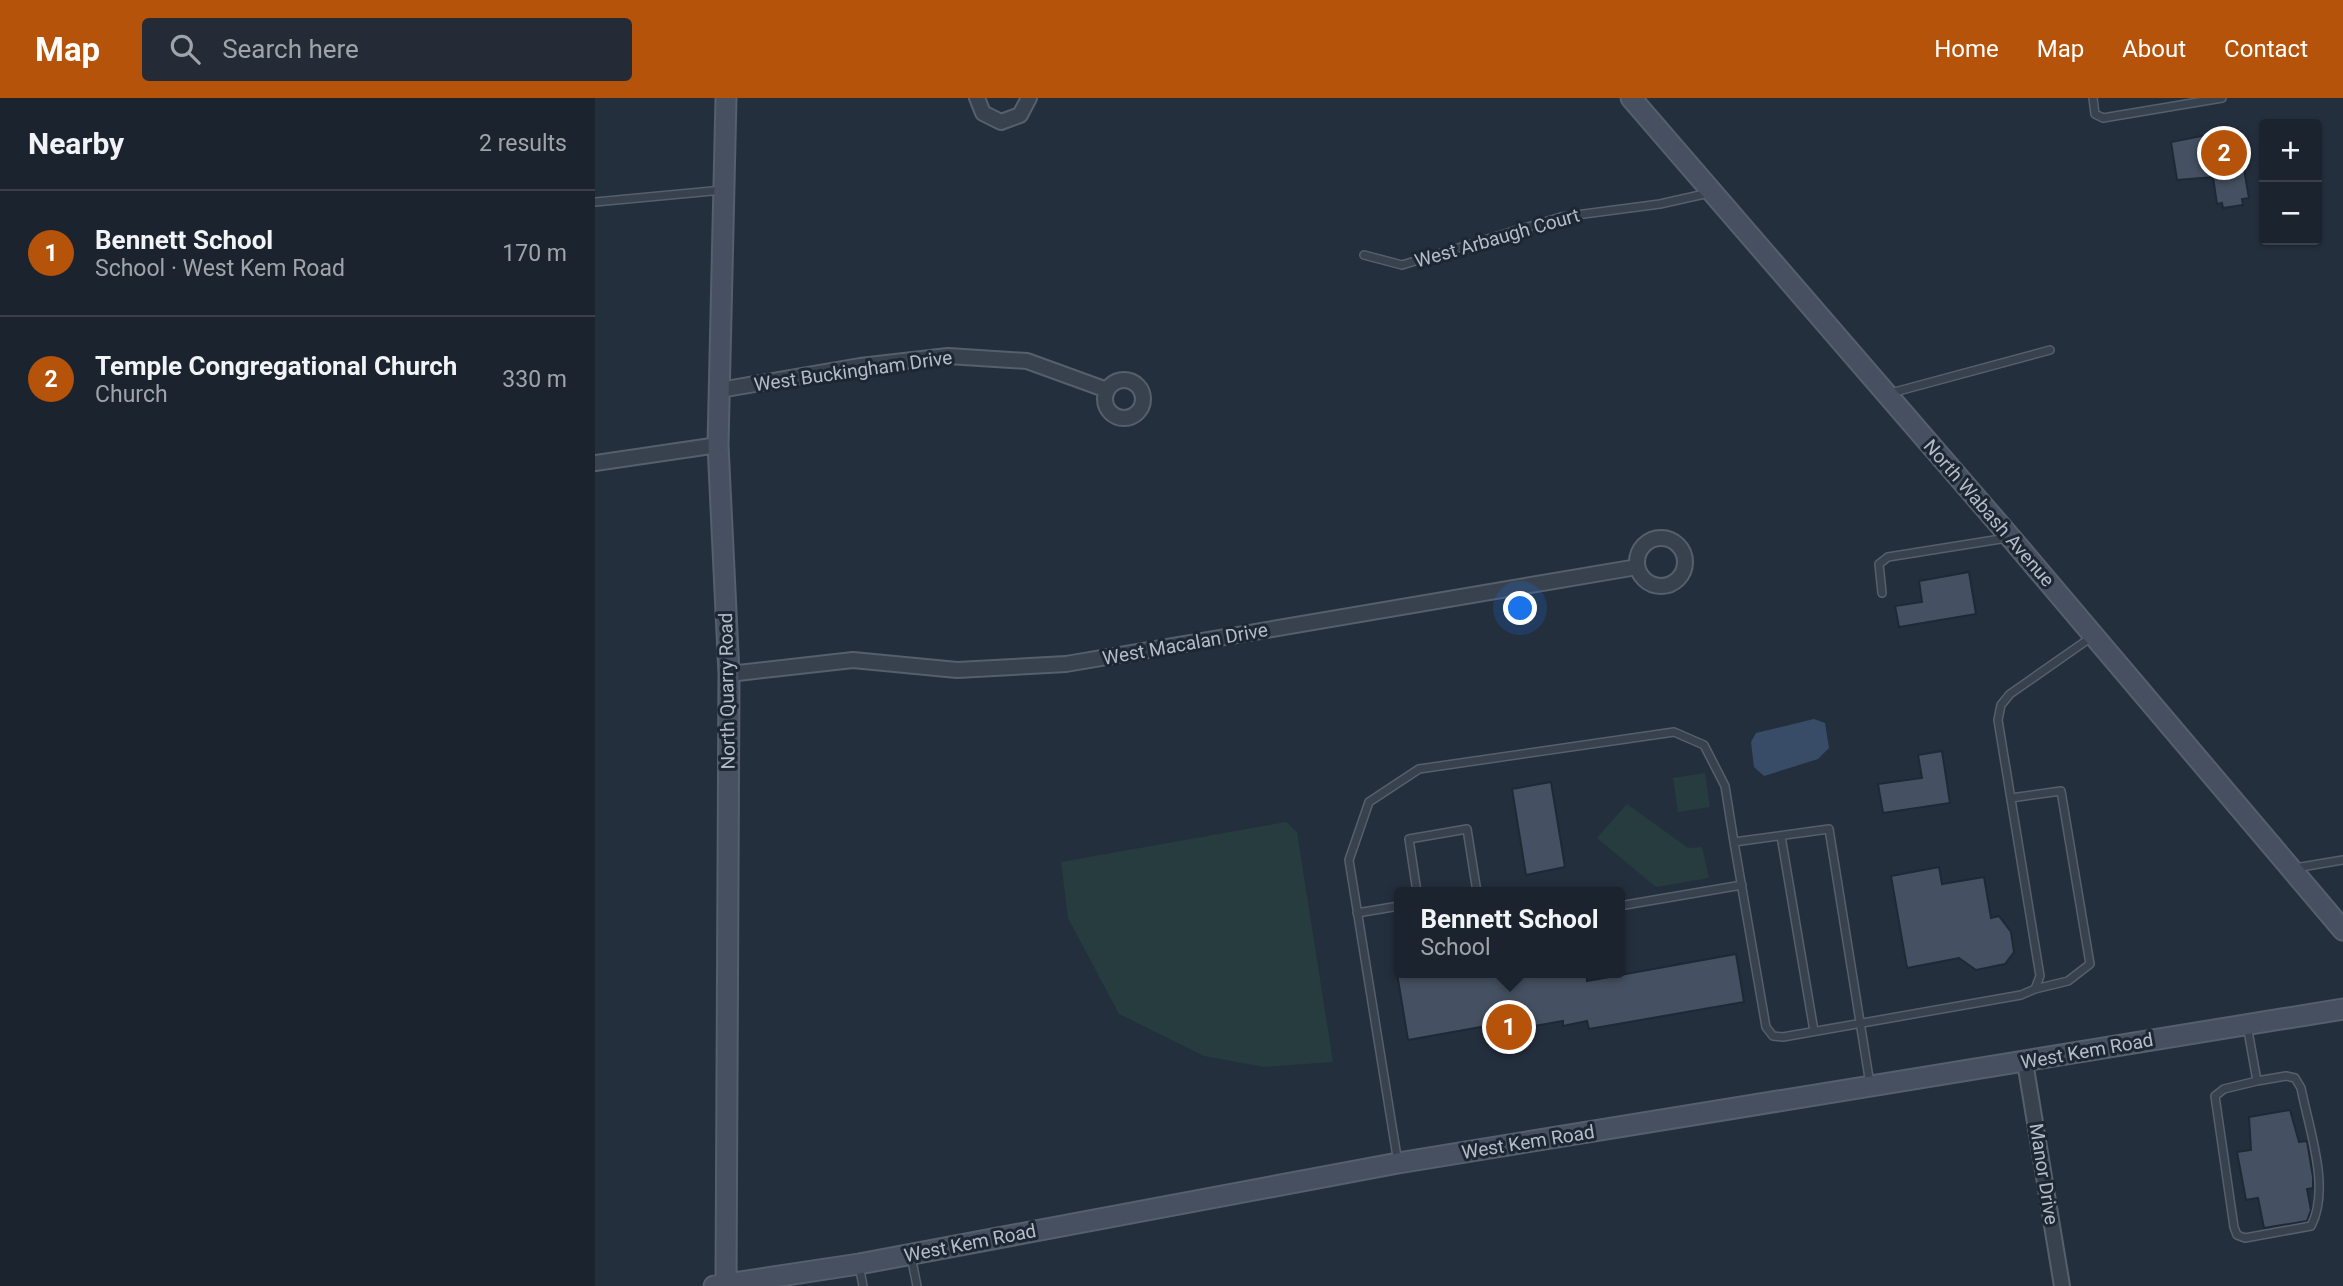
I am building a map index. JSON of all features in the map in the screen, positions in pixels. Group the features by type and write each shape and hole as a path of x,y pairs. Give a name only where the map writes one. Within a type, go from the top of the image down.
{"street":[{"name":"North Quarry Road","path":"720,1285 729,674 719,445 726,98"},
{"path":"977,98 983,113 1001,122 1020,115 1029,98"},
{"name":"North Wabash Avenue","path":"1631,98 2011,538 2343,930"},
{"name":"West Buckingham Drive","path":"720,390 860,366 948,356 1027,361 1107,390"},
{"path":"595,463 719,445"},
{"name":"West Macalan Drive","path":"729,674 853,660 957,670 1066,664 1637,567"},
{"name":"West Kem Road","path":"720,1285 859,1264 1398,1163 2343,1009"},
{"name":"Manor Drive","path":"2025,1062 2062,1286"}],"lane":[{"path":"2093,98 2095,114 2103,118 2222,98"},
{"path":"595,202 724,190"},
{"name":"West Arbaugh Court","path":"1364,255 1402,265 1561,217 1660,204 1713,192"},
{"path":"1887,394 2050,350"},
{"path":"1882,593 1879,564 1888,557 2011,538"},
{"path":"2035,989 2040,976 1998,720 2001,705 2010,694 2094,636"},
{"path":"1398,1163 1349,860 1369,802 1419,769 1674,732 1704,745 1725,786 1766,1027 1773,1036 1783,1037 2021,995 2068,981 2090,964 2061,791 2011,798"},
{"path":"1416,887 1409,839 1467,829 1477,887"},
{"path":"1734,842 1829,829 1870,1086"},
{"path":"1781,836 1814,1031"},
{"path":"2291,869 2343,860"},
{"path":"1625,905 1742,885"},
{"path":"1357,913 1394,907"},
{"path":"2247,1024 2257,1081"},
{"path":"2286,1076 2295,1078 2301,1088 2321,1194 2318,1214 2311,1226 2245,1238 2237,1235 2234,1227 2215,1096 2224,1089 2257,1081 2286,1076"},
{"path":"911,1254 917,1286"},
{"path":"859,1264 863,1286"}],"green space":[{"path":"1705,773 1710,807 1678,812 1673,778"},
{"path":"1627,804 1688,848 1702,847 1709,878 1656,887 1597,838"},
{"path":"1286,822 1297,832 1333,1062 1264,1067 1204,1056 1119,1014 1068,918 1061,862"}],"water":[{"path":"1814,719 1825,723 1829,748 1818,759 1764,776 1754,767 1751,742 1756,733"}],"building":[{"path":"2237,129 2249,198 2242,199 2243,205 2223,208 2222,203 2217,204 2213,177 2177,180 2171,142"},
{"path":"1969,572 1976,614 1899,627 1895,606 1922,602 1919,581"},
{"path":"1942,751 1950,803 1883,813 1878,784 1922,778 1918,755"},
{"path":"1551,782 1565,867 1526,875 1512,789"},
{"path":"1939,867 1942,884 1984,877 1991,918 1999,916 2011,932 2014,952 2005,964 1976,970 1959,958 1907,968 1891,876"},
{"path":"1736,954 1744,1002 1589,1029 1587,1021 1563,1026 1563,1021 1499,1032 1498,1024 1408,1040 1398,978 1587,978 1587,981 1625,978 1625,974"},
{"path":"2290,1110 2299,1142 2307,1141 2313,1177 2313,1188 2307,1189 2311,1210 2307,1221 2264,1228 2258,1198 2246,1200 2237,1152 2251,1150 2249,1117"}],"place":[{"name":"Temple Congregational Church","path":"2224,153"},
{"name":"Bennett School","path":"1509,1027"}]}
